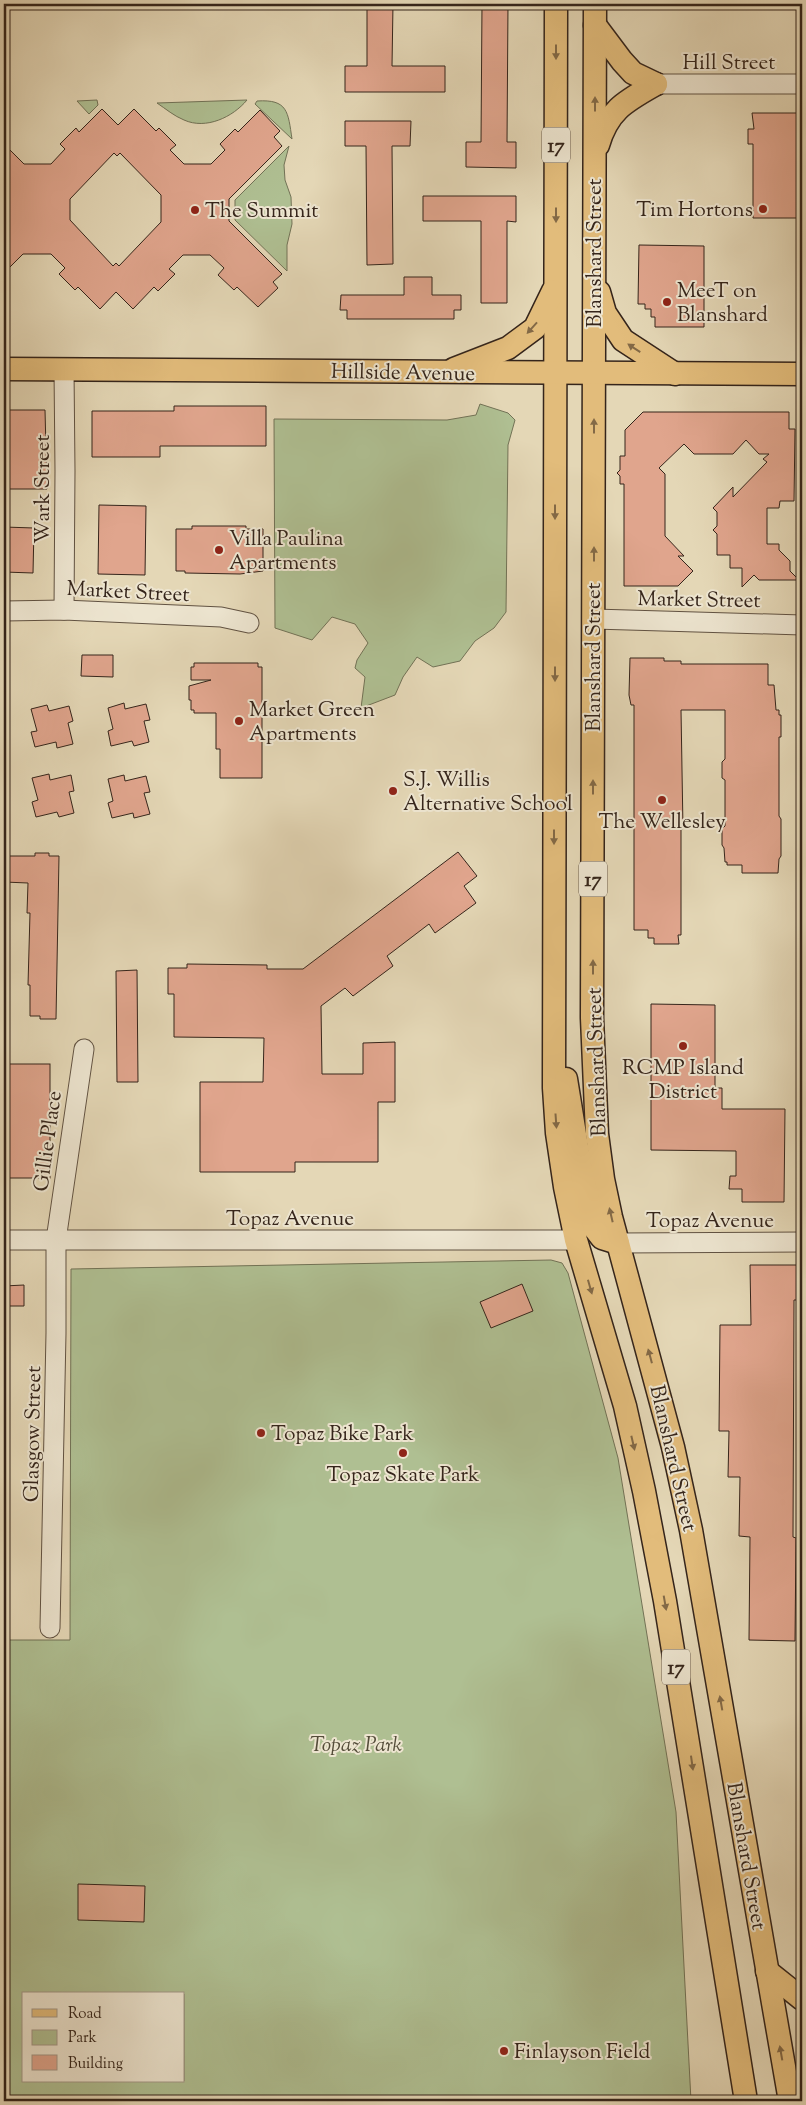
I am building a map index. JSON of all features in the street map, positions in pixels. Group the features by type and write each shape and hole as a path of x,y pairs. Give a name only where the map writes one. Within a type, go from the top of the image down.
{"main road":[{"name":"Blanshard Street","path":"556,4 554,1088 557,1133 565,1187 576,1240 625,1406 648,1510 682,1699 710,1886 746,2101"},
{"name":"Blanshard Street","path":"595,14 594,1088 597,1134 603,1179 618,1243 654,1372 689,1521 790,2101"},
{"path":"595,14 622,61 633,73 656,84"},
{"path":"594,155 603,128 623,103 656,84"},
{"path":"594,275 605,312 623,340 675,374"},
{"path":"444,373 508,348 535,328 556,286"},
{"name":"Hillside Avenue","path":"4,369 313,370 594,375 802,374"},
{"path":"554,1017 580,1165 595,1229 602,1238 618,1243"},
{"path":"767,1971 802,1998"}],"street":[{"name":"Hill Street","path":"656,84 802,84"},
{"name":"Wark Street","path":"64,369 64,610"},
{"name":"Market Street","path":"4,611 64,610 221,617 249,623"},
{"name":"Market Street","path":"594,619 802,624"},
{"name":"Gillie Place","path":"56,1240 84,1049"},
{"name":"Topaz Avenue","path":"4,1240 576,1240"},
{"name":"Glasgow Street","path":"50,1628 56,1343 56,1240"},
{"name":"Topaz Avenue","path":"618,1243 802,1242"}],"green space":[{"path":"97,100 98,105 89,114 77,101"},
{"path":"247,100 234,112 210,123 192,123 173,114 157,103"},
{"path":"257,101 275,102 285,109 292,139 255,104"},
{"path":"289,146 284,165 285,180 291,197 292,224 287,245 287,271 235,220 235,200"},
{"path":"480,404 508,413 515,420 508,445 506,612 494,628 475,641 460,661 433,667 417,657 403,677 395,695 361,708 365,677 355,668 357,660 368,643 355,624 332,617 312,640 275,628 274,419 447,420 476,415"},
{"name":"Topaz Park","path":"551,1260 562,1263 568,1273 618,1458 676,1812 691,2101 4,2101 4,1640 70,1640 71,1269"}],"building":[{"path":"367,4 393,4 392,66 445,66 445,92 345,92 345,66 367,66"},
{"path":"482,4 508,4 507,142 516,142 516,168 466,167 466,142 481,142"},
{"name":"The Summit","path":"102,109 118,125 134,109 156,131 159,128 176,145 170,150 184,164 211,164 225,150 220,144 235,129 238,132 260,110 280,131 274,137 282,146 229,199 229,221 282,274 273,282 278,288 258,307 237,287 234,290 218,275 224,268 210,255 183,255 169,269 175,274 158,291 154,287 133,309 116,292 100,309 78,287 75,290 59,274 65,268 51,254 23,254 4,273 4,144 24,164 51,164 65,149 60,144 76,128 79,132","holes":["114,153 117,156 120,153 161,195 161,222 119,266 116,263 113,266 70,220 70,199"]},
{"path":"752,113 802,113 802,218 753,218 753,144 748,144 748,129 754,129"},
{"path":"345,121 411,121 410,146 392,146 393,264 367,265 366,146 345,146"},
{"path":"423,196 516,196 516,222 507,221 507,303 481,303 481,221 423,221"},
{"path":"639,245 704,246 704,327 655,327 655,317 651,317 651,309 645,309 645,304 638,304"},
{"path":"404,277 432,277 432,295 461,295 461,310 454,310 454,319 347,319 347,310 340,310 341,295 404,295"},
{"path":"174,406 266,406 266,446 160,446 160,457 92,457 92,411 174,411"},
{"path":"4,410 45,410 47,489 4,489"},
{"path":"643,412 789,412 789,429 795,429 794,501 780,501 779,508 767,508 767,544 779,544 779,550 790,561 790,571 799,580 759,580 754,575 742,587 742,568 730,568 730,555 717,555 717,534 713,530 717,526 717,512 713,508 733,487 733,497 767,462 763,459 769,454 759,454 746,440 733,454 694,454 684,444 659,468 665,474 665,536 684,556 678,556 693,571 678,586 624,586 624,484 620,484 620,476 617,473 620,470 620,456 625,456 625,430"},
{"path":"99,505 146,506 145,575 98,574"},
{"name":"Villa Paulina Apartments","path":"192,526 246,526 246,529 263,529 263,571 240,574 185,573 185,571 176,571 176,529 192,529"},
{"path":"4,527 34,528 33,573 4,572"},
{"path":"82,655 113,655 113,677 81,676"},
{"name":"The Wellesley","path":"630,658 664,658 664,661 681,661 681,664 768,664 768,685 774,685 776,710 779,710 779,715 781,715 781,737 779,737 779,816 781,819 781,856 778,873 742,873 742,865 727,865 722,845 722,829 725,826 725,780 722,778 722,762 725,759 725,710 681,710 683,829 681,829 681,935 678,935 679,944 654,944 654,938 648,938 648,930 634,930 634,705 631,705 629,695"},
{"name":"Market Green Apartments","path":"194,663 258,663 258,667 262,667 262,778 220,778 220,749 216,749 216,713 194,713 194,710 191,710 189,686 211,680 191,680 191,667 194,667"},
{"path":"124,703 125,709 146,704 150,720 144,721 149,742 134,746 132,741 111,746 108,731 113,729 108,708"},
{"path":"47,705 49,711 69,706 73,721 68,723 73,744 57,748 56,742 35,747 31,732 37,731 31,709"},
{"path":"49,774 50,780 71,775 74,791 69,792 74,813 59,817 57,812 36,817 32,802 38,800 32,778"},
{"path":"124,775 125,781 146,776 150,792 144,793 150,814 134,818 133,813 112,818 108,803 113,801 108,779"},
{"path":"458,852 477,876 464,886 476,903 435,933 429,924 387,956 393,966 353,996 345,988 321,1006 322,1074 363,1074 363,1043 395,1042 395,1102 378,1102 378,1162 295,1162 295,1172 200,1172 200,1082 263,1082 264,1038 174,1037 174,994 168,994 168,968 187,968 187,964 267,965 267,969 303,969"},
{"path":"35,853 49,853 49,856 59,856 56,1019 40,1019 40,1016 30,1016 30,985 28,985 30,913 27,913 28,883 4,882 4,856 35,856"},
{"path":"137,970 138,1082 117,1082 116,971"},
{"name":"RCMP Island District","path":"651,1004 715,1005 715,1088 722,1088 722,1109 785,1109 784,1202 742,1202 742,1189 729,1189 730,1176 736,1176 736,1151 651,1150"},
{"path":"4,1064 50,1064 50,1178 4,1178"},
{"path":"750,1265 802,1265 802,1300 794,1300 793,1537 796,1538 795,1641 749,1640 750,1537 739,1536 740,1477 728,1477 729,1431 719,1431 720,1325 751,1325"},
{"path":"522,1284 533,1311 491,1328 480,1302"},
{"path":"24,1285 24,1306 4,1306 4,1286"},
{"path":"78,1884 145,1886 144,1922 78,1920"}],"place":[{"name":"Tim Hortons","path":"763,209"},
{"name":"The Summit","path":"195,210"},
{"name":"MeeT on Blanshard","path":"667,302"},
{"name":"Villa Paulina Apartments","path":"219,550"},
{"name":"Market Green Apartments","path":"239,721"},
{"name":"S.J. Willis Alternative School","path":"393,791"},
{"name":"The Wellesley","path":"662,800"},
{"name":"RCMP Island District","path":"683,1046"},
{"name":"Topaz Bike Park","path":"261,1433"},
{"name":"Topaz Skate Park","path":"403,1453"},
{"name":"Finlayson Field","path":"504,2051"}]}
